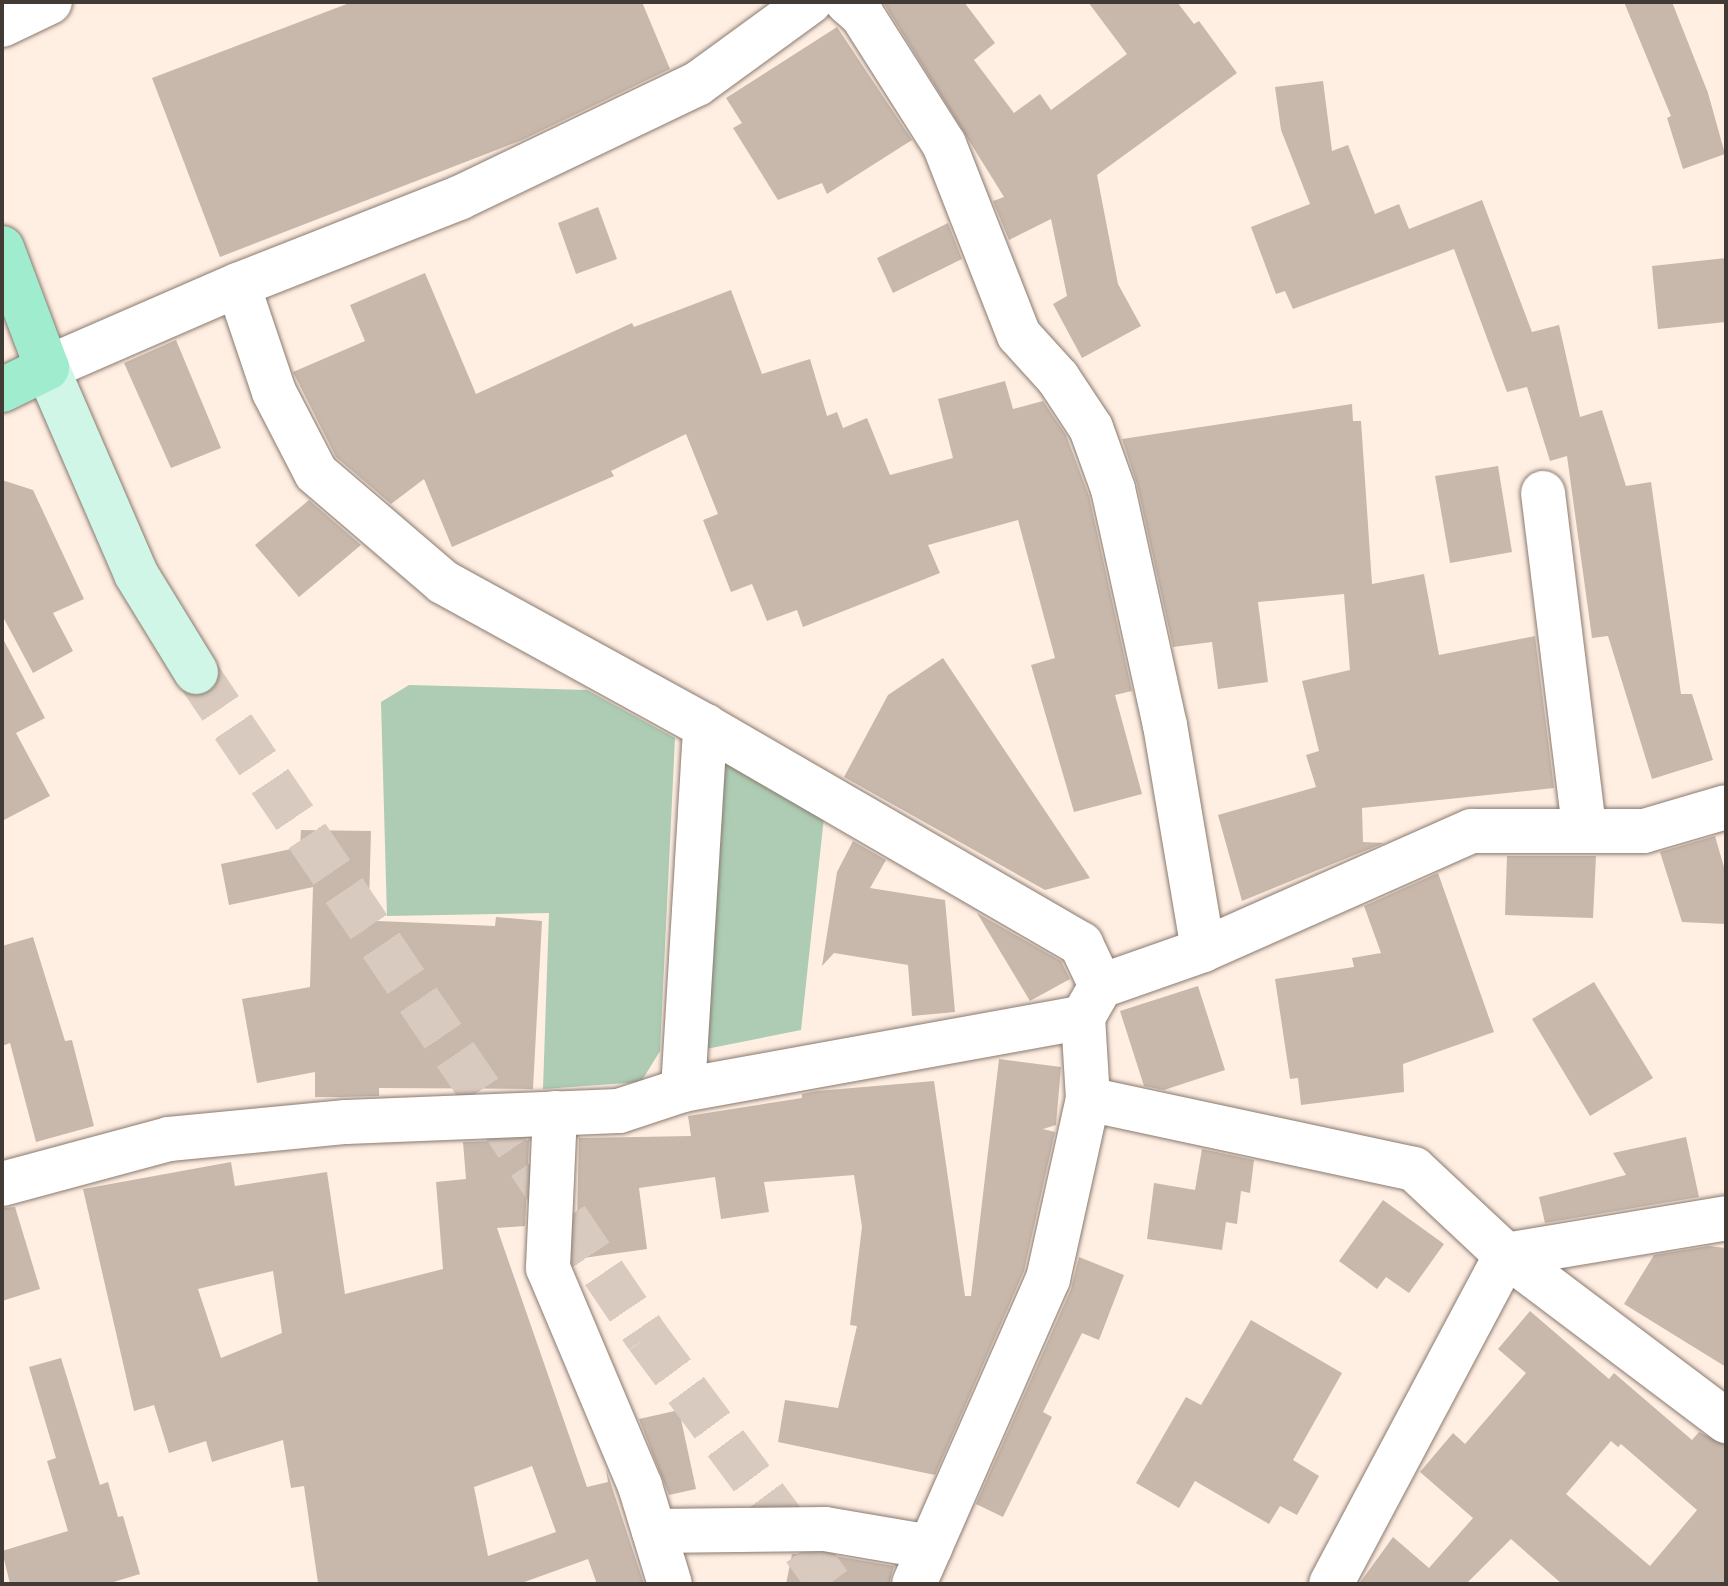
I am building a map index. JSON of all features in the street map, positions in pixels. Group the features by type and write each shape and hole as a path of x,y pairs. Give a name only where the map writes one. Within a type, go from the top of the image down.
{"main road":[{"path":"2,248 47,368 2,390"}],"street":[{"path":"2,25 50,2"},
{"path":"196,672 136,574 47,368 238,285 459,198 697,84 810,2"},
{"path":"847,2 862,15 944,144 1019,335 1058,378 1091,428 1113,489 1165,725 1203,950"},
{"path":"238,285 274,392 316,473 443,582 705,726 1081,944 1092,1001 1088,1099 1048,1279 922,1565 825,1529 654,1531"},
{"path":"1543,493 1584,829"},
{"path":"683,1090 705,726"},
{"path":"2,1184 169,1139 346,1122 619,1111 683,1090 1092,1001 1472,831 1644,831 1726,807"},
{"path":"1088,1099 1414,1169 1506,1255 1726,1421"},
{"path":"555,1113 548,1268 640,1486 670,1584"},
{"path":"1506,1255 1726,1218"},
{"path":"1331,1584 1506,1255"}],"green space":[{"path":"409,685 587,690 675,738 660,1051 641,1082 543,1089 549,913 387,916 381,702"},
{"path":"719,755 824,817 801,1030 701,1050"}],"building":[{"path":"352,2 642,2 670,69 522,140 220,257 152,78"},
{"path":"883,2 964,2 995,43 974,60 1014,113 1040,94 1051,110 1127,54 1088,2 1177,2 1194,24 1199,21 1237,73 1097,175 1118,284 1141,326 1082,358 1053,304 1067,296 1051,219 1009,240 993,201 1004,197"},
{"path":"1624,2 1672,2 1708,93 1725,154 1683,169 1667,118 1671,116"},
{"path":"837,27 912,140 827,194 822,183 778,200 733,128 742,123 726,98"},
{"path":"1323,81 1332,151 1348,145 1375,214 1399,204 1409,229 1482,200 1532,332 1559,325 1580,417 1602,410 1626,486 1651,482 1681,694 1692,694 1713,760 1652,779 1608,636 1592,638 1567,456 1550,461 1527,387 1507,392 1454,249 1293,309 1285,291 1276,294 1251,227 1310,204 1281,130 1275,87"},
{"path":"598,207 617,259 576,274 558,223"},
{"path":"948,223 962,259 893,293 877,258"},
{"path":"1726,258 1726,322 1658,329 1652,266"},
{"path":"425,273 476,394 632,323 634,327 731,290 762,374 810,359 827,416 837,412 843,428 867,418 890,475 953,458 938,399 1005,381 1013,409 1043,401 1066,435 1089,496 1132,691 1115,695 1142,794 1074,812 1031,665 1055,658 1018,520 928,545 940,573 803,627 797,610 767,621 752,584 731,592 703,520 718,514 686,434 611,471 614,476 452,547 424,479 391,504 336,457 293,372 365,341 350,305"},
{"path":"176,340 221,448 171,468 124,363"},
{"path":"1352,404 1353,421 1361,421 1372,584 1424,574 1439,655 1535,636 1554,788 1362,808 1363,842 1384,843 1242,901 1218,815 1316,787 1306,755 1319,751 1302,681 1350,670 1344,594 1258,602 1268,682 1218,689 1212,642 1173,647 1137,484 1122,439"},
{"path":"1498,466 1512,552 1450,563 1435,476"},
{"path":"2,480 33,490 84,599 53,613 73,651 33,673 2,615"},
{"path":"309,500 361,545 299,597 255,545"},
{"path":"2,637 45,718 16,733 50,796 2,821"},
{"path":"943,658 1090,878 1045,890 844,777 888,695"},
{"path":"301,830 371,831 369,904 379,904 378,921 495,926 496,917 542,921 533,1089 379,1088 379,1096 315,1097 315,1072 257,1083 242,999 310,987 313,887 229,905 221,864 300,847"},
{"path":"1715,836 1726,874 1726,924 1682,922 1660,852"},
{"path":"853,841 886,860 870,888 945,900 955,1012 912,1016 908,965 834,953 822,966 837,872"},
{"path":"1507,856 1596,856 1593,918 1505,915"},
{"path":"1438,873 1494,1032 1403,1064 1404,1092 1301,1105 1298,1078 1290,1079 1275,979 1354,967 1352,958 1381,953 1364,906"},
{"path":"977,913 1061,961 1070,979 1030,1001"},
{"path":"33,937 65,1041 72,1040 94,1126 36,1142 10,1043 2,1046 2,946"},
{"path":"1594,982 1653,1078 1590,1116 1532,1019"},
{"path":"1198,986 1225,1070 1164,1090 1144,1086 1120,1011"},
{"path":"999,1059 1061,1067 1056,1125 1043,1129 1055,1132 1024,1271 935,1475 778,1442 785,1400 838,1408 857,1326 850,1325 862,1227 854,1175 764,1182 769,1212 721,1219 715,1177 639,1188 647,1249 576,1259 579,1138 691,1136 688,1116 802,1098 802,1094 817,1091 934,1081 965,1296 971,1296"},
{"path":"1686,1137 1699,1197 1545,1223 1539,1197 1626,1175 1613,1153"},
{"path":"529,1140 525,1226 497,1228 587,1487 608,1482 606,1469 644,1584 597,1584 588,1559 519,1584 318,1583 304,1486 291,1488 283,1440 212,1462 206,1441 169,1453 154,1405 134,1411 83,1189 231,1162 235,1186 327,1172 345,1294 443,1269 436,1182 466,1179 463,1142","holes":["273,1271 282,1333 221,1358 198,1289","532,1466 556,1532 488,1556 474,1487"]},
{"path":"1202,1149 1254,1160 1250,1193 1241,1191 1237,1224 1226,1222 1222,1250 1147,1239 1154,1183 1195,1190"},
{"path":"1383,1200 1444,1244 1409,1293 1386,1277 1377,1289 1339,1261"},
{"path":"15,1207 40,1289 2,1301 2,1208"},
{"path":"1709,1246 1726,1248 1726,1367 1624,1304 1654,1255"},
{"path":"1079,1257 1124,1275 1099,1340 1082,1333 1043,1412 1052,1417 1003,1517 976,1504 1071,1289"},
{"path":"1530,1311 1609,1379 1614,1373 1692,1440 1699,1432 1726,1445 1726,1584 1562,1584 1511,1539 1466,1584 1359,1584 1393,1537 1429,1568 1473,1518 1420,1472 1453,1433 1465,1444 1526,1373 1498,1349","holes":["1611,1441 1618,1447 1621,1444 1697,1510 1650,1566 1566,1494"]},
{"path":"1251,1320 1342,1373 1293,1460 1319,1476 1297,1515 1280,1506 1269,1524 1195,1481 1179,1508 1136,1483 1186,1397 1201,1405"},
{"path":"61,1358 100,1485 108,1482 118,1517 123,1516 140,1574 107,1584 10,1584 2,1551 68,1531 47,1461 56,1458 29,1367"},
{"path":"679,1410 696,1489 669,1495 639,1419"},
{"path":"792,1554 823,1554 894,1566 889,1584 786,1584"}],"tunnel":[{"path":"196,672 647,1337 830,1584"}]}
